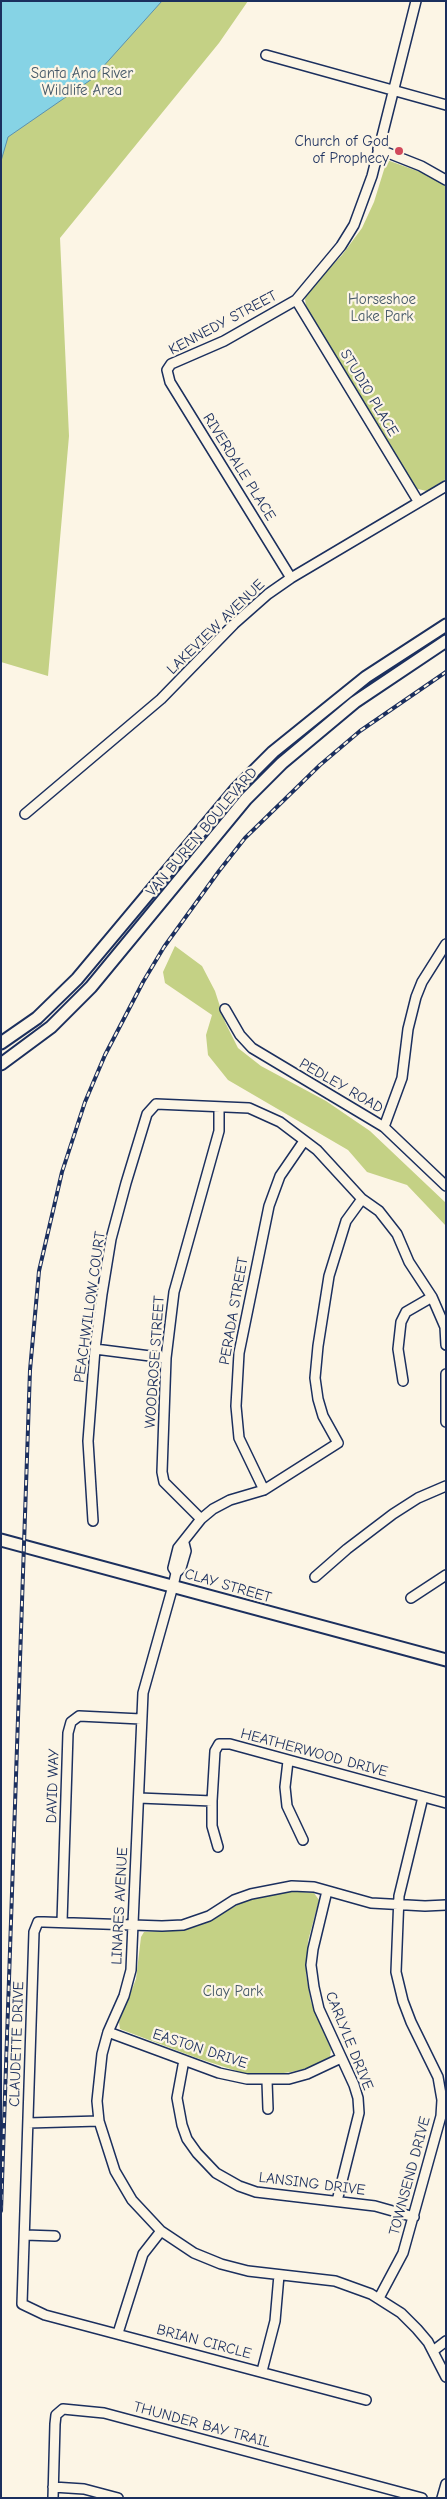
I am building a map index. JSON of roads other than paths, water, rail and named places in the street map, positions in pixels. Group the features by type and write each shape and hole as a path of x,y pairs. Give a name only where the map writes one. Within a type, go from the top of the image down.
{"main road":[{"name":"VAN BUREN BOULEVARD","path":"1,1043 37,1018 77,979 236,789 273,752 366,677 446,626"},
{"name":"VAN BUREN BOULEVARD","path":"1,1064 51,1027 91,987 246,799 282,763 355,702 446,641"},
{"name":"CLAY STREET","path":"1,1540 446,1660"}],"street":[{"name":"KENNEDY STREET","path":"167,370 171,364 224,341 296,300 325,267 354,225 372,176 416,1"},
{"path":"266,55 446,106"},
{"path":"378,149 421,166 446,180"},
{"name":"STUDIO PLACE","path":"296,300 418,501"},
{"name":"RIVERDALE PLACE","path":"167,370 170,382 291,578"},
{"name":"LAKEVIEW AVENUE","path":"25,814 161,699 234,624 268,594 291,578 446,486"},
{"path":"384,1127 402,1078 408,1029 416,997 422,982 446,944"},
{"name":"PEDLEY ROAD","path":"225,1009 240,1035 252,1048 384,1127 446,1186"},
{"name":"PEACHWILLOW COURT","path":"93,1520 88,1441 95,1349 111,1239 147,1114 156,1104 218,1108"},
{"path":"218,1108 249,1108 280,1122 317,1150 362,1199 379,1211 397,1234 409,1262 432,1297 445,1327 446,1345"},
{"name":"WOODROSE STREET","path":"201,1519 168,1487 163,1477 166,1358 174,1292 219,1131 218,1108"},
{"name":"PERADA STREET","path":"264,1490 239,1438 236,1406 238,1353 269,1206 280,1176 304,1141"},
{"name":"LINARES AVENUE","path":"362,1199 346,1221 330,1276 315,1378 323,1416 338,1443 264,1490 230,1500 213,1509 201,1519 184,1543 178,1548 174,1561 173,1568 176,1573 173,1586 146,1679 141,1719 134,1925 128,1983 108,2032 98,2076 99,2121 109,2158 124,2188 144,2214 161,2231 189,2250 221,2264 335,2281 358,2288 379,2298 411,2322 433,2351 446,2377"},
{"path":"403,1381 398,1349 401,1322 406,1312 432,1297"},
{"path":"95,1349 166,1358"},
{"path":"446,1374 446,1422"},
{"path":"315,1577 392,1514 418,1498 446,1486"},
{"path":"411,1598 446,1575"},
{"name":"DAVID WAY","path":"62,1922 68,1733 71,1722 79,1716 141,1719"},
{"name":"HEATHERWOOD DRIVE","path":"218,1847 212,1826 212,1801 215,1751 219,1744 230,1744 446,1803"},
{"path":"288,1761 285,1787 287,1806 303,1840"},
{"name":"TOWNSEND DRIVE","path":"379,2298 403,2253 441,2116 442,2100 433,2064 410,2022 399,1987 395,1952 404,1867 423,1797"},
{"path":"139,1798 212,1801"},
{"path":"62,1922 183,1925 209,1916 234,1900 261,1890 292,1886 314,1887 371,1904 446,1905"},
{"name":"CARLYLE DRIVE","path":"327,1891 317,1930 312,1965 319,2009 358,2098 359,2113 337,2201"},
{"name":"CLAUDETTE DRIVE","path":"34,2312 22,2304 34,1932 38,1922 62,1922"},
{"name":"EASTON DRIVE","path":"108,2032 234,2077 267,2081 288,2080 307,2074 341,2058"},
{"name":"LANSING DRIVE","path":"184,2060 177,2098 182,2125 187,2139 216,2173 239,2186 256,2192 375,2206 414,2217"},
{"path":"267,2081 268,2109"},
{"path":"28,2122 99,2121"},
{"path":"118,2333 143,2254 161,2231"},
{"path":"25,2235 55,2236"},
{"path":"262,2371 275,2321 279,2274"},
{"name":"BRIAN CIRCLE","path":"34,2312 366,2400"},
{"path":"433,2351 446,2341"},
{"name":"THUNDER BAY TRAIL","path":"53,2498 56,2415 63,2409 104,2413 422,2498"},
{"path":"442,2498 446,2484"},
{"path":"53,2487 84,2489 118,2498"}],"water":[{"path":"1,1 162,1 92,79 8,137 1,161"}],"railway":[{"path":"1,2211 30,1370 39,1271 62,1172 85,1102 105,1055 143,982 164,947 219,871 245,838 320,765 360,731 446,672"}],"place":[{"name":"Church of God of Prophecy","path":"399,151"}],"park label":[{"name":"Santa Ana River Wildlife Area","path":"82,82"},
{"name":"Horseshoe Lake Park","path":"382,308"},
{"name":"Clay Park","path":"233,1992"}]}
